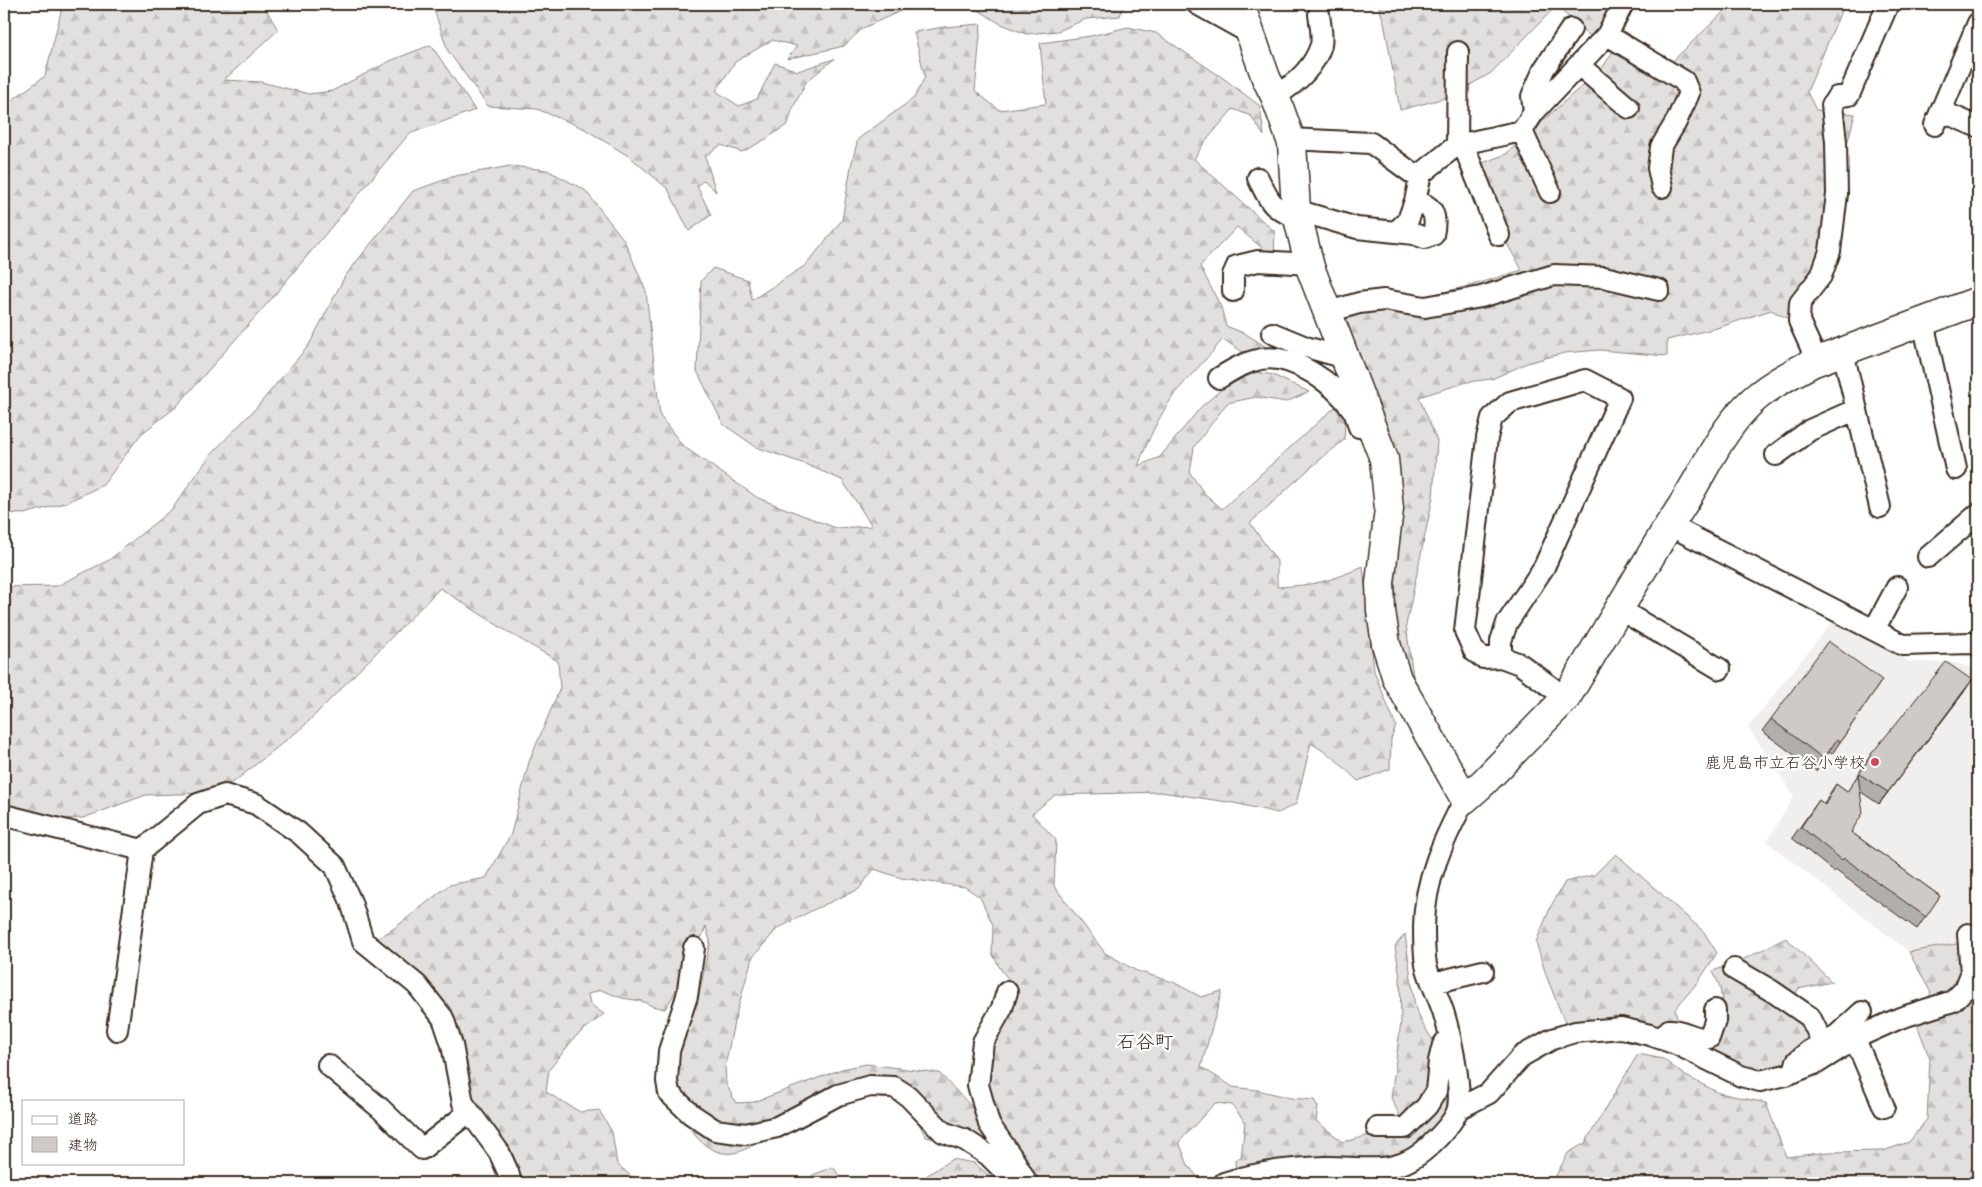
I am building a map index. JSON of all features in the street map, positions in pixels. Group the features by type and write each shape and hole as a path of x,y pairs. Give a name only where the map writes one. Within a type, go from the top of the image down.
{"street":[{"path":"1197,4 1251,34"},
{"path":"1240,4 1290,139 1297,213 1310,264 1384,459 1389,509 1380,583 1381,611 1386,644 1397,679 1465,798"},
{"path":"1529,98 1580,66 1607,35 1623,4"},
{"path":"1817,361 1799,321 1800,303 1822,276 1830,251 1837,194 1836,142 1832,105 1837,98 1849,95 1888,4"},
{"path":"1275,96 1291,87 1314,60 1321,44 1319,14"},
{"path":"1550,192 1522,131 1529,98 1544,69 1572,29"},
{"path":"1976,33 1938,118 1976,126"},
{"path":"1607,35 1684,81 1689,93 1676,122 1661,147 1658,168 1662,187"},
{"path":"1458,52 1460,144 1499,235"},
{"path":"1580,66 1629,108"},
{"path":"1396,232 1408,220 1416,201 1421,174 1460,144 1522,131"},
{"path":"1290,139 1370,143 1420,179"},
{"path":"1258,178 1268,198 1279,211 1297,213 1357,228 1414,234 1425,238 1433,235 1436,223 1431,209 1426,203 1416,201"},
{"path":"1233,291 1233,275 1237,266 1258,261 1310,264"},
{"path":"1328,312 1359,303 1384,300 1425,307 1481,296 1554,274 1604,277 1659,290"},
{"path":"1458,1109 1459,1082 1443,1012 1426,964 1424,926 1433,871 1440,849 1465,798 1483,783 1566,698 1730,426 1746,406 1788,375 1817,361 1978,301"},
{"path":"1922,322 1956,469"},
{"path":"1272,333 1306,347 1345,358"},
{"path":"1844,352 1880,507"},
{"path":"1219,378 1243,364 1262,359 1275,358 1309,370 1335,388 1353,410 1369,456 1385,466"},
{"path":"1502,658 1501,642 1507,623 1544,567 1620,398 1585,380 1510,402 1492,418 1487,438 1465,631 1474,651 1484,658 1502,658 1520,664 1566,698"},
{"path":"1776,455 1810,430 1857,409"},
{"path":"1928,557 1978,514"},
{"path":"1669,525 1903,645 1971,643 1978,645"},
{"path":"1874,630 1897,587"},
{"path":"1619,609 1720,669"},
{"path":"117,1030 142,850 198,804 225,795 256,804 299,833 334,866 351,902 363,941 417,985 443,1018 452,1046 463,1103 499,1152 512,1183"},
{"path":"4,815 142,850"},
{"path":"1224,1183 1251,1174 1326,1167 1387,1175 1425,1150 1442,1133 1458,1109 1490,1093 1522,1056 1552,1038 1575,1032 1621,1028 1662,1039 1740,1076 1760,1081 1794,1072 1817,1063 1855,1039 1900,1018 1953,1001 1965,989 1972,974 1968,934"},
{"path":"694,948 687,996 669,1051 667,1082 670,1093 691,1114 715,1130 746,1134 777,1127 838,1095 870,1086 894,1087 908,1096 943,1132 965,1140 988,1155 1016,1183"},
{"path":"1734,969 1772,991 1810,1017 1823,1043"},
{"path":"1433,984 1484,971"},
{"path":"1007,992 1002,1008 983,1042 978,1085 988,1124 1014,1160 1027,1183"},
{"path":"1662,1039 1669,1030 1677,1029 1701,1039 1708,1038 1713,1026 1715,1010"},
{"path":"1794,1072 1797,1061 1837,1035 1862,1012"},
{"path":"1377,1128 1405,1128 1427,1106 1436,1091 1441,1053 1448,1037"},
{"path":"1855,1039 1884,1107"},
{"path":"328,1065 380,1108 422,1149 469,1112"}],"shaded area":[{"name":"鹿児島市立石谷小学校","path":"1835,618 1910,662 1957,663 1978,670 1978,960 1968,942 1909,952 1767,842 1794,796 1748,727"}],"green space":[{"path":"63,4 263,4 278,30 224,80 261,82 309,94 332,91 392,60 431,45 475,110 409,134 272,298 176,407 141,434 103,485 65,503 24,514 4,513 4,106 45,76"},
{"path":"432,4 923,4 905,9 863,28 844,46 787,59 797,46 772,40 735,62 716,91 739,106 757,99 775,63 798,71 834,59 806,82 792,110 788,124 742,152 721,145 705,156 716,192 704,180 697,186 711,215 689,231 668,189 630,157 583,128 537,109 488,106 448,51"},
{"path":"952,4 1124,4 1120,16 1086,19 1058,31 1026,34 999,23 980,11"},
{"path":"1378,4 1619,4 1598,43 1556,6 1491,73 1449,97 1400,110 1384,22"},
{"path":"1732,4 1844,4 1807,92 1816,110 1855,114 1805,303 1791,320 1771,310 1717,328 1667,340 1667,356 1600,350 1564,353 1527,363 1492,379 1467,382 1419,397 1437,441 1433,497 1406,625 1413,676 1433,716 1418,718 1394,629 1397,538 1327,300 1403,302 1472,285 1522,270 1465,170 1506,154 1603,67 1615,48 1660,73"},
{"path":"981,24 975,91 999,110 1046,104 1040,43 1091,36 1128,27 1156,33 1223,78 1260,106 1264,136 1251,116 1233,109 1204,143 1194,159 1275,232 1274,258 1237,227 1200,266 1221,307 1226,326 1246,334 1305,372 1253,359 1223,339 1171,399 1155,427 1138,466 1160,457 1201,407 1223,388 1256,372 1273,375 1309,392 1286,402 1256,397 1227,403 1194,447 1190,473 1204,493 1222,509 1335,407 1345,422 1344,440 1250,523 1277,561 1277,587 1322,582 1363,566 1374,671 1396,726 1391,739 1390,769 1358,781 1334,758 1311,743 1296,804 1278,813 1234,803 1161,792 1055,795 1032,814 1056,840 1054,886 1105,953 1137,971 1173,982 1201,997 1222,991 1201,1067 1233,1087 1257,1090 1291,1098 1314,1100 1318,1107 1316,1121 1343,1142 1399,1128 1399,1114 1391,1098 1401,1022 1400,977 1395,946 1405,934 1415,1007 1423,1025 1444,1057 1448,1080 1447,1115 1389,1175 1348,1182 1329,1181 1317,1167 1236,1175 1235,1160 1241,1158 1245,1122 1232,1105 1215,1103 1179,1142 1188,1165 1202,1183 1033,1183 991,1120 981,1067 1015,987 1001,970 992,953 993,925 980,897 965,887 901,878 874,869 859,889 777,929 752,958 734,1022 725,1067 726,1084 736,1103 754,1102 842,1069 866,1064 939,1073 971,1106 1019,1182 961,1145 926,1137 906,1099 882,1098 863,1093 739,1152 723,1153 711,1149 701,1142 685,1120 665,1071 680,1024 697,1005 710,941 706,926 689,969 665,1009 642,1001 622,998 601,990 588,994 590,1004 604,1014 575,1037 549,1070 546,1092 580,1112 599,1110 612,1132 617,1164 639,1183 521,1183 493,1140 440,1036 394,964 374,941 396,927 449,885 486,878 511,834 529,762 560,688 558,661 511,634 440,588 304,726 235,781 207,793 146,795 83,818 4,822 4,587 57,586 109,560 172,509 212,453 256,408 309,345 345,276 413,191 455,176 510,166 547,170 585,190 624,240 646,291 660,416 683,446 758,498 836,528 872,526 842,480 805,464 756,447 723,424 697,371 701,281 713,268 748,280 752,300 806,265 842,220 851,166 858,139 914,98 925,77 914,32"},
{"path":"1616,854 1704,932 1717,953 1698,982 1675,1009 1679,1025 1699,1033 1723,1009 1720,987 1713,971 1744,959 1786,938 1832,982 1798,989 1790,1006 1827,1036 1761,1077 1666,1046 1612,1040 1565,1023 1546,975 1536,942 1551,906 1565,882 1594,875"},
{"path":"1968,942 1978,960 1978,1183 1552,1183 1568,1153 1585,1143 1638,1054 1663,1059 1684,1075 1719,1093 1766,1103 1786,1157 1829,1152 1883,1151 1909,1142 1927,1119 1930,1059 1915,1019 1931,993 1909,952"},
{"path":"952,1159 974,1163 998,1183 918,1183"},
{"path":"833,1167 845,1183 803,1183 813,1175"}],"building":[{"path":"1828,641 1882,680 1840,742 1837,739 1824,759 1771,719"},
{"path":"1946,662 1972,680 1888,792 1859,774 1872,753"},
{"path":"1858,775 1863,813 1851,832 1940,896 1926,917 1844,858 1842,860 1801,827 1819,800 1825,805 1836,784 1847,792"}],"place":[{"name":"鹿児島市立石谷小学校","path":"1875,762"}],"district":[{"name":"石谷町","path":"1145,1041"}]}
